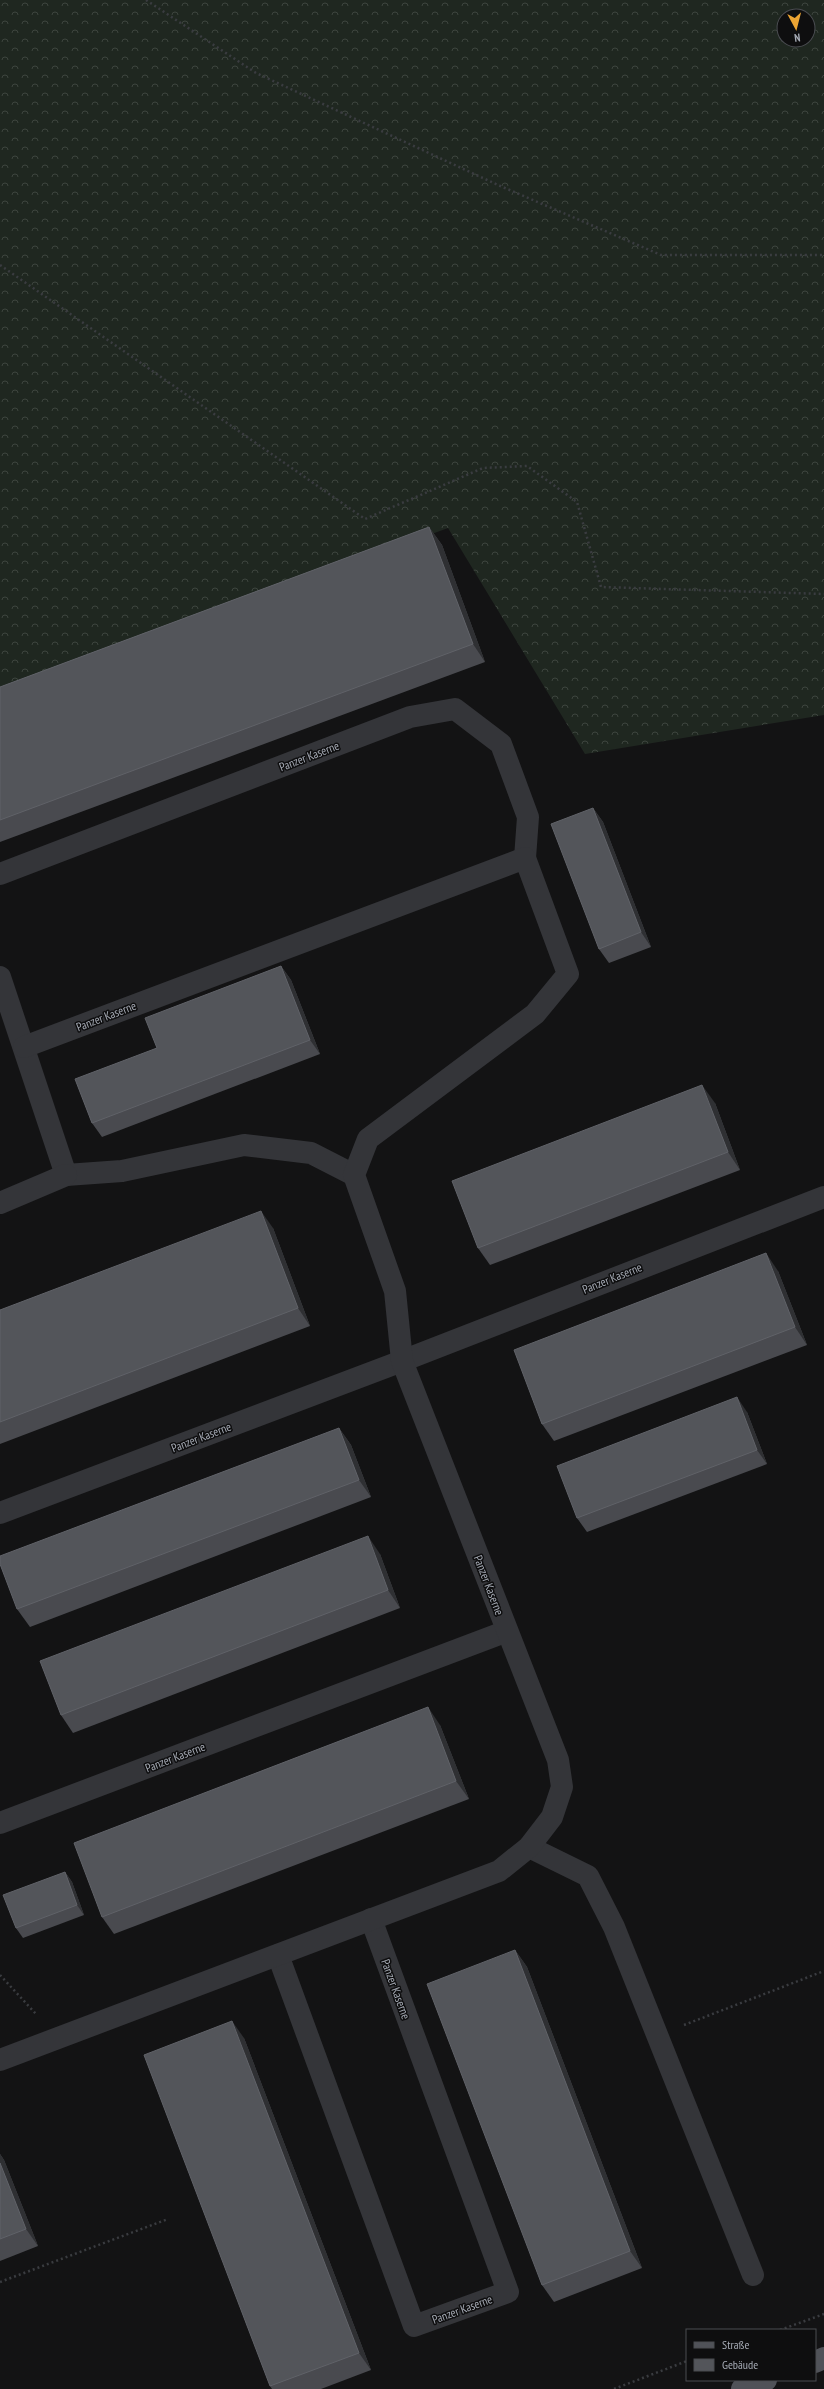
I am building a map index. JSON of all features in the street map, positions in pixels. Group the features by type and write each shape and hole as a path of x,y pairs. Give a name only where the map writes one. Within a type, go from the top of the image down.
{"lane":[{"name":"Panzer Kaserne","path":"0,874 410,717 455,709 501,744 528,817 525,858 568,974 535,1014 368,1138 354,1176 395,1291 402,1361 558,1760 562,1787 552,1817 529,1847 499,1871 0,2060"},
{"name":"Panzer Kaserne","path":"24,1047 525,858"},
{"path":"0,977 66,1175"},
{"path":"0,1202 66,1175 122,1171 244,1145 311,1153 354,1176"},
{"name":"Panzer Kaserne","path":"0,1513 402,1361 824,1197"},
{"name":"Panzer Kaserne","path":"0,1823 507,1630"},
{"path":"529,1847 588,1876 614,1927 753,2275"},
{"name":"Panzer Kaserne","path":"278,1955 414,2326 508,2292 371,1919"}],"path":[{"path":"146,0 256,73 498,185 661,255 824,255"},
{"path":"0,264 365,519 483,468 527,466 577,502 601,587 824,594"},
{"path":"658,2035 824,1972"},
{"path":"0,1975 40,2018"},
{"path":"0,2282 168,2219"},
{"path":"783,2329 824,2314"},
{"path":"614,2389 686,2361"}],"green space":[{"path":"0,0 824,0 824,715 585,754 448,528 0,692"}],"building":[{"path":"429,527 473,644 0,820 0,687"},
{"path":"593,808 641,932 599,949 551,824"},
{"path":"281,966 310,1040 92,1123 75,1079 157,1048 145,1018"},
{"path":"702,1085 728,1152 478,1248 452,1181"},
{"path":"261,1211 298,1308 0,1422 0,1310"},
{"path":"766,1253 795,1327 542,1424 514,1350"},
{"path":"737,1397 757,1450 577,1518 557,1466"},
{"path":"339,1428 359,1480 17,1609 0,1564 0,1556"},
{"path":"368,1536 388,1590 61,1715 40,1661"},
{"path":"428,1707 456,1781 102,1917 74,1843"},
{"path":"65,1872 77,1905 16,1928 3,1895"},
{"path":"515,1950 630,2251 542,2285 427,1984"},
{"path":"232,2021 359,2353 270,2386 144,2055"},
{"path":"0,2163 26,2229 0,2239"}]}
